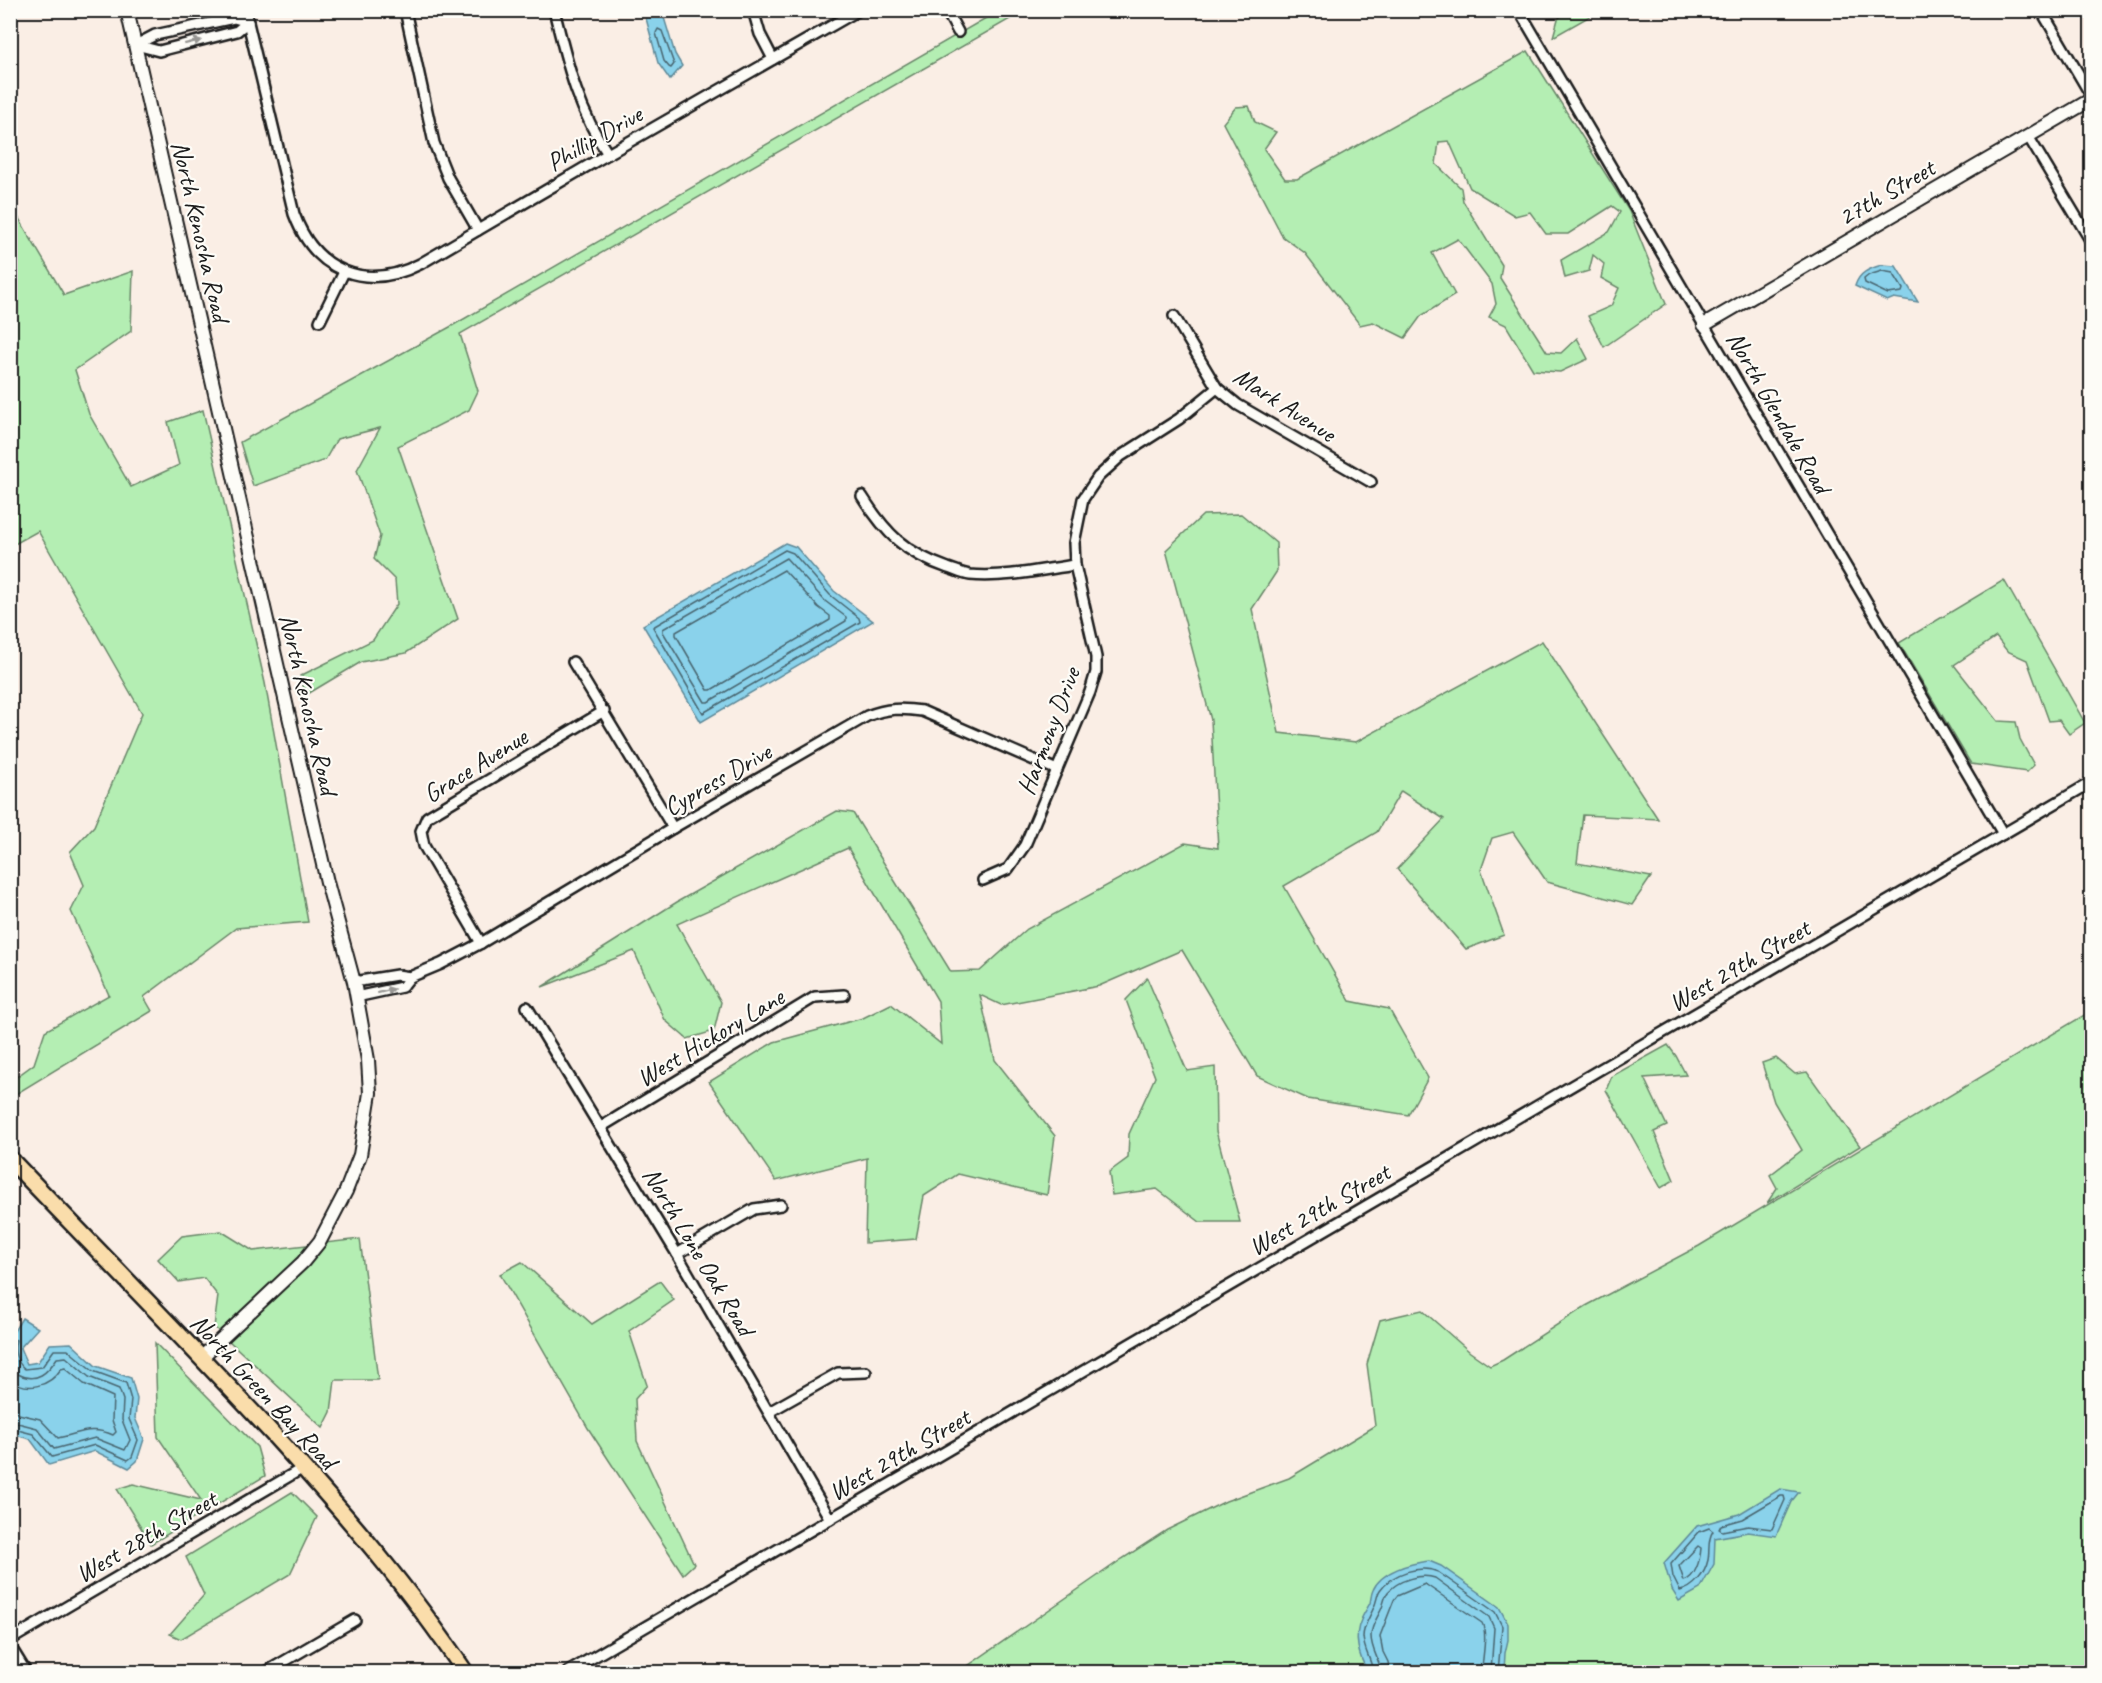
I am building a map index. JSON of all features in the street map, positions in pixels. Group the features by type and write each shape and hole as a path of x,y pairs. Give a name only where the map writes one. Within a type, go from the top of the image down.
{"main road":[{"name":"North Green Bay Road","path":"10,1158 202,1358 353,1524 410,1595 465,1672"}],"street":[{"name":"North Kenosha Road","path":"127,10 324,867 354,982 368,1060 370,1093 360,1155 346,1191 324,1233 303,1262 202,1358"},
{"path":"245,10 294,214 301,233 314,251 344,272 321,321"},
{"path":"405,10 434,143 448,178 478,230"},
{"path":"554,10 578,99 593,132 608,154"},
{"path":"753,10 760,34 773,59"},
{"name":"Phillip Drive","path":"344,272 362,275 402,273 859,10"},
{"path":"946,10 958,32"},
{"name":"North Glendale Road","path":"1520,10 2003,834"},
{"path":"2041,10 2091,98"},
{"path":"136,45 155,35 234,18 248,22"},
{"path":"136,45 159,51 237,31 248,22"},
{"name":"27th Street","path":"1704,325 2091,98"},
{"path":"2028,136 2091,243"},
{"name":"Mark Avenue","path":"1174,316 1217,388 1238,405 1371,482"},
{"name":"Harmony Drive","path":"983,880 1008,869 1025,846 1090,692 1096,672 1093,642 1075,565 1074,543 1083,499 1098,477 1121,456 1179,419 1217,388"},
{"path":"862,496 879,524 902,545 929,561 967,575 1003,575 1075,565"},
{"path":"573,662 674,828"},
{"name":"Cypress Drive","path":"356,998 402,987 410,977 481,943 674,828 882,710 902,708 922,711 1057,770"},
{"name":"Grace Avenue","path":"481,943 424,846 421,831 427,817 604,711"},
{"name":"West 29th Street","path":"568,1672 2091,782"},
{"name":"Cypress Drive","path":"354,982 397,975 410,977"},
{"name":"West Hickory Lane","path":"601,1127 815,997 844,995"},
{"name":"North Lone Oak Road","path":"527,1007 677,1254 830,1519"},
{"path":"677,1254 754,1209 781,1205"},
{"path":"769,1412 838,1373 866,1371"},
{"name":"West 28th Street","path":"10,1640 303,1468"},
{"path":"266,1672 355,1620"},
{"path":"10,1646 26,1672"}],"green space":[{"path":"998,11 1024,11 460,334 478,391 469,410 398,446 458,619 406,653 361,662 306,695 300,676 373,640 397,604 395,580 374,559 380,536 357,470 380,428 337,439 325,460 253,486 240,442 450,327"},
{"path":"1566,11 1599,11 1553,37 1558,19"},
{"path":"1528,51 1629,211 1666,304 1604,347 1588,316 1611,306 1619,288 1601,278 1604,264 1593,255 1589,271 1565,278 1561,260 1609,232 1620,212 1612,206 1568,234 1546,234 1530,212 1515,216 1470,188 1449,141 1439,142 1436,164 1461,188 1463,201 1502,265 1500,278 1547,352 1561,353 1577,338 1588,359 1560,372 1533,370 1506,325 1489,317 1496,304 1492,284 1458,239 1432,253 1455,295 1421,316 1405,338 1373,322 1360,325 1305,253 1283,237 1223,123 1236,107 1249,106 1255,122 1276,132 1264,149 1285,179 1297,179"},
{"path":"18,217 64,295 133,271 131,331 75,370 89,414 131,487 179,465 168,422 203,410 265,683 308,922 236,928 144,997 152,1011 11,1097 11,1081 34,1064 45,1031 109,995 71,911 84,885 70,852 94,826 142,713 38,531 11,546 10,465 14,463 10,457 10,221"},
{"path":"1241,514 1276,543 1277,571 1252,609 1279,733 1356,742 1542,641 1658,819 1583,815 1577,863 1651,877 1632,905 1547,882 1513,832 1492,838 1481,870 1504,935 1466,949 1397,869 1444,819 1401,791 1377,832 1284,886 1350,1001 1389,1009 1428,1078 1408,1115 1308,1099 1257,1076 1182,950 1099,986 1001,1005 980,995 995,1060 1055,1136 1047,1195 958,1174 924,1196 916,1239 865,1243 867,1158 776,1181 709,1082 774,1042 863,1018 891,1004 941,1044 938,1001 848,848 677,924 721,1002 714,1031 687,1039 665,1020 634,951 542,987 677,902 837,811 853,813 951,972 980,971 1027,929 1185,843 1218,848 1211,720 1166,550 1203,515"},
{"path":"2004,580 2085,723 2069,734 2059,720 2049,721 2027,660 2007,651 1996,637 1954,665 1998,721 2016,722 2020,739 2034,765 2027,772 1971,764 1899,643"},
{"path":"1147,978 1187,1071 1215,1067 1216,1131 1240,1222 1200,1222 1157,1189 1112,1195 1109,1172 1128,1158 1129,1134 1155,1077 1126,1000"},
{"path":"2091,1011 2091,1672 959,1672 1167,1530 1226,1501 1289,1478 1375,1426 1367,1364 1380,1320 1422,1310 1470,1352 1490,1366 1503,1360 1586,1306 1699,1246"},
{"path":"1668,1045 1686,1075 1644,1078 1667,1126 1654,1132 1674,1180 1661,1188 1606,1090 1612,1076"},
{"path":"1776,1058 1795,1074 1807,1072 1860,1146 1767,1203 1777,1188 1770,1175 1802,1150 1774,1102 1762,1063"},
{"path":"221,1231 253,1251 360,1239 378,1380 335,1380 331,1412 323,1428 214,1327 218,1296 204,1278 179,1282 158,1259 182,1236"},
{"path":"522,1262 592,1324 660,1281 674,1300 629,1331 647,1385 635,1399 637,1441 694,1564 683,1574 588,1428 500,1274"},
{"path":"155,1343 257,1447 265,1476 151,1544 117,1489 133,1484 201,1500 158,1437"},
{"path":"292,1492 317,1517 290,1574 181,1639 170,1634 204,1595 186,1557"}],"water":[{"path":"644,11 662,11 675,54 682,66 670,80 658,63"},
{"path":"1882,265 1896,266 1918,302 1894,298 1887,301 1855,286 1862,274"},
{"path":"785,543 796,547 834,591 873,621 701,722 643,625"},
{"path":"22,1318 38,1328 20,1348 27,1364 38,1362 50,1344 71,1343 96,1366 131,1378 137,1399 135,1418 144,1439 137,1461 129,1468 95,1451 49,1465 30,1439 11,1434 11,1336"},
{"path":"1780,1489 1799,1492 1791,1502 1776,1536 1748,1532 1715,1538 1714,1564 1700,1589 1679,1601 1672,1590 1664,1563 1697,1526 1739,1514"},
{"path":"1429,1561 1441,1566 1499,1607 1508,1624 1504,1672 1368,1672 1360,1653 1357,1633 1373,1590 1377,1583 1389,1573 1405,1566"}]}
